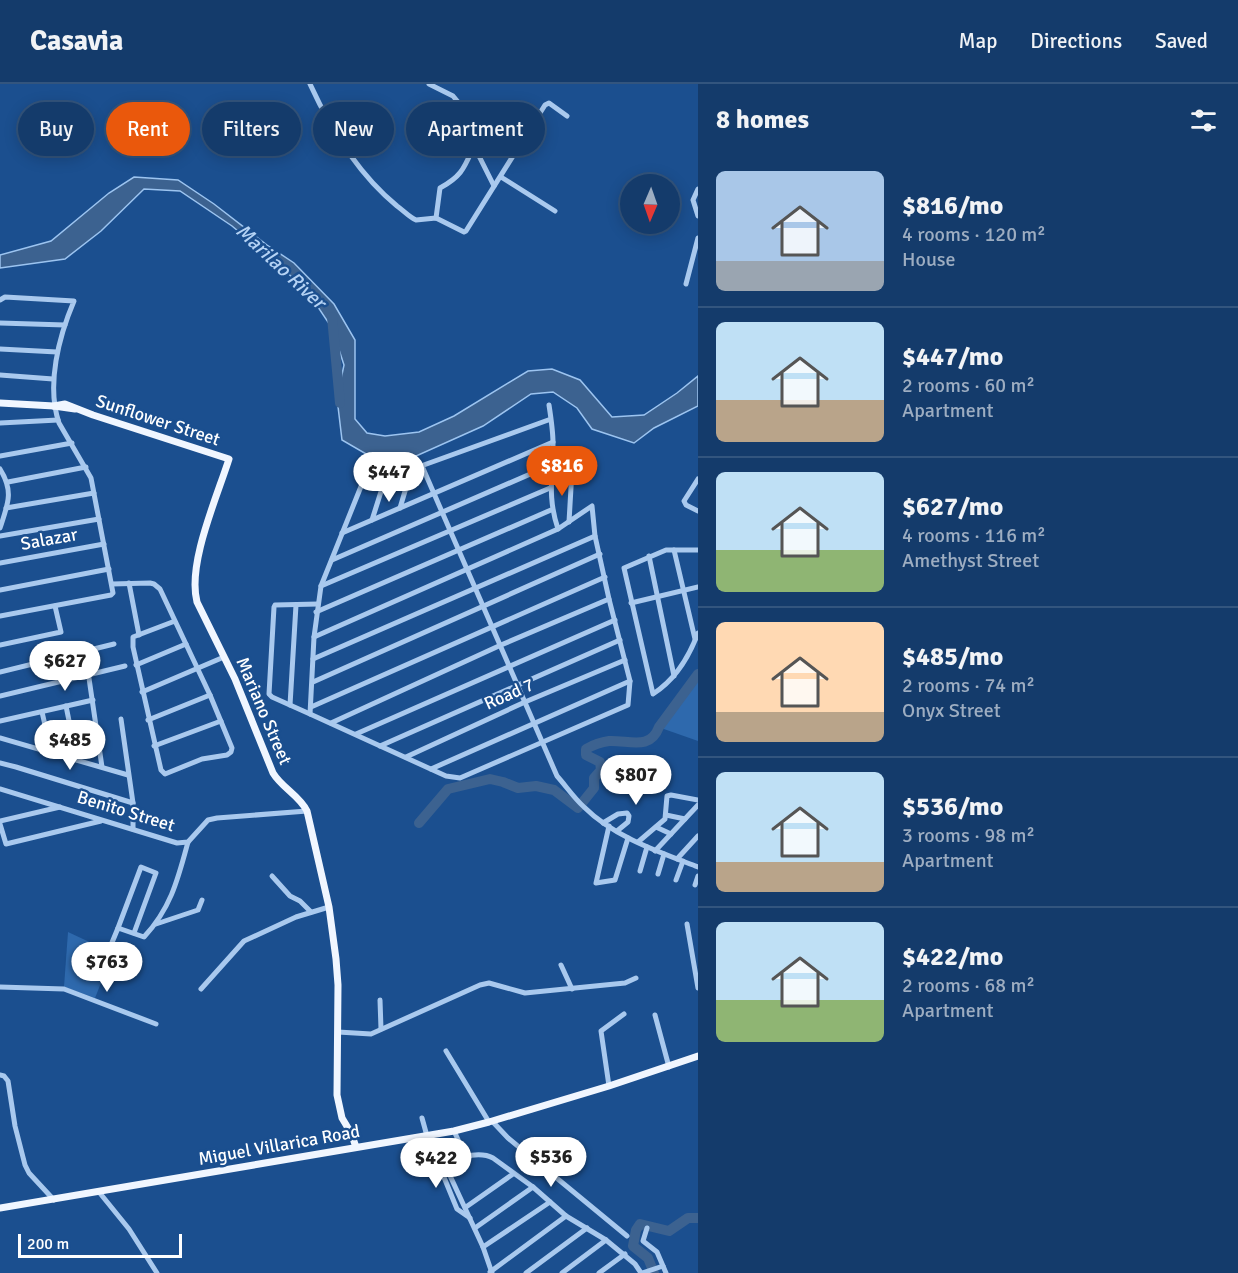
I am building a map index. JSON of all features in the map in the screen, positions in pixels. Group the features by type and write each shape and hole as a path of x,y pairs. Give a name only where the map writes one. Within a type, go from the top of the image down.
{"main road":[{"name":"Sunflower Street","path":"0,403 55,406 79,410 229,459"},
{"name":"Mariano Street","path":"229,459 199,551 194,581 197,602 224,657 273,773 278,782 301,801 307,811"},
{"path":"307,811 329,908 338,985 337,1095 342,1118 356,1147"},
{"name":"Miguel Villarica Road","path":"0,1208 454,1131 609,1086 698,1056"}],"street":[{"path":"310,84 334,132 381,194 416,220 436,218 462,231 466,231 545,105 549,103 567,116"},
{"path":"429,84 460,102"},
{"path":"436,218 440,188 453,182 469,156"},
{"path":"479,156 494,186"},
{"path":"501,177 555,211"},
{"path":"698,189 693,200 698,216"},
{"path":"686,284 698,238"},
{"path":"0,300 5,297 74,301 57,352 54,379 55,406 58,420 86,467 94,493 112,584 112,595 0,616"},
{"path":"0,323 65,325"},
{"path":"0,350 57,352"},
{"path":"0,375 54,379"},
{"path":"549,405 553,442 551,510 558,529"},
{"path":"310,714 316,612 321,586 366,474 385,480 551,419"},
{"path":"0,423 58,420"},
{"path":"342,533 553,442"},
{"path":"0,456 72,443"},
{"path":"569,522 573,453"},
{"path":"332,560 551,465"},
{"path":"422,466 557,776 584,808 606,824 655,851 698,866"},
{"path":"8,482 86,467"},
{"path":"0,469 8,482 6,508 0,528"},
{"path":"400,508 411,471"},
{"path":"698,479 684,504 698,511"},
{"path":"372,520 385,480"},
{"path":"321,586 550,488"},
{"path":"6,508 94,493"},
{"path":"314,637 558,529 592,506 595,536 630,681 628,705 460,777 446,776 269,694 275,605 318,604"},
{"path":"316,612 551,510"},
{"path":"0,536 99,519"},
{"path":"313,659 595,536"},
{"name":"Salazar","path":"0,563 104,544"},
{"path":"698,550 666,550 624,568 653,694 663,688 681,667 698,633"},
{"path":"674,550 695,641"},
{"path":"313,682 600,554"},
{"path":"649,556 674,676"},
{"path":"0,590 109,569"},
{"path":"311,706 605,577"},
{"path":"129,583 139,635"},
{"path":"112,584 150,583 157,586 175,621 198,669 232,748 227,755 202,759 165,774 161,770 154,746 136,665 133,637 175,621"},
{"path":"631,603 698,587"},
{"path":"331,723 501,645 609,599"},
{"path":"290,705 296,605"},
{"path":"0,645 61,632 55,606"},
{"path":"356,734 615,620"},
{"path":"380,746 620,640"},
{"path":"0,672 114,644"},
{"path":"136,665 186,644"},
{"path":"85,651 102,767"},
{"path":"142,692 224,657"},
{"name":"Road 7","path":"406,757 525,702 625,660"},
{"path":"0,696 125,666"},
{"path":"430,769 630,681"},
{"path":"148,720 210,695"},
{"path":"0,721 93,700"},
{"path":"66,706 77,760"},
{"path":"42,712 51,751"},
{"path":"121,719 133,803 133,829"},
{"path":"154,746 221,721"},
{"path":"0,738 128,775"},
{"path":"0,763 133,803"},
{"name":"Benito Street","path":"0,789 177,843 188,842 208,820 307,811"},
{"path":"638,842 656,828 666,815 668,795 698,800"},
{"path":"655,851 698,805"},
{"path":"60,807 0,823 6,844 103,821"},
{"path":"617,831 628,822 627,813 618,814 606,824 596,883 615,880 628,838"},
{"path":"666,815 685,819"},
{"path":"656,828 671,834"},
{"path":"676,880 680,860 698,836"},
{"path":"118,927 144,937 156,924 175,889 188,842"},
{"path":"640,871 647,847"},
{"path":"658,874 664,854"},
{"path":"123,951 111,945 141,867 156,873 134,933"},
{"path":"272,876 290,896 300,901 311,912"},
{"path":"695,885 698,876"},
{"path":"156,924 198,910 202,900"},
{"path":"201,989 244,941 311,912 329,908"},
{"path":"687,924 698,988"},
{"path":"561,965 572,989"},
{"path":"338,1032 371,1034 489,983 525,993 626,983 636,978"},
{"path":"0,987 64,989 156,1024"},
{"path":"380,1000 381,1029"},
{"path":"609,1086 601,1031 624,1014"},
{"path":"655,1015 669,1066"},
{"path":"446,1051 491,1122 627,1236"},
{"path":"0,1075 4,1076 8,1082 15,1126 29,1173 55,1200"},
{"path":"422,1118 457,1209 470,1218"},
{"path":"454,1131 466,1157"},
{"path":"566,1216 491,1273 475,1228 446,1167 447,1162 487,1155 533,1187 566,1216 625,1254 641,1273 663,1266"},
{"path":"466,1207 513,1173"},
{"path":"475,1228 533,1187"},
{"path":"99,1192 129,1229 157,1273"},
{"path":"483,1247 550,1202"},
{"path":"526,1273 587,1228"},
{"path":"647,1228 642,1241 657,1252 666,1273"},
{"path":"562,1273 606,1240"},
{"path":"599,1273 625,1254"}],"shaded area":[{"path":"698,677 698,741 661,728"},
{"path":"68,932 113,953 95,998 64,987"}],"water":[{"path":"134,177 178,180 294,263 334,304 355,340 355,419 367,433 385,436 419,432 454,416 528,371 552,369 580,380 612,417 644,415 698,376 698,406 654,428 634,443 592,429 577,408 553,392 531,394 483,426 405,461 373,458 342,440 337,398 344,365 332,328 308,292 232,226 180,191 144,189 101,231 65,259 0,268 0,255 51,241 109,193"}],"waterway":[{"name":"Marilao River","path":"332,317 340,403"},
{"path":"419,823 448,789 490,779 518,788 536,786 554,790 578,808 594,788 594,778 601,770 600,762 586,755 586,749 609,741 638,743 650,739 698,674"},
{"path":"654,1273 648,1258 633,1246 636,1230 640,1224 669,1231 688,1218 698,1218"}]}
